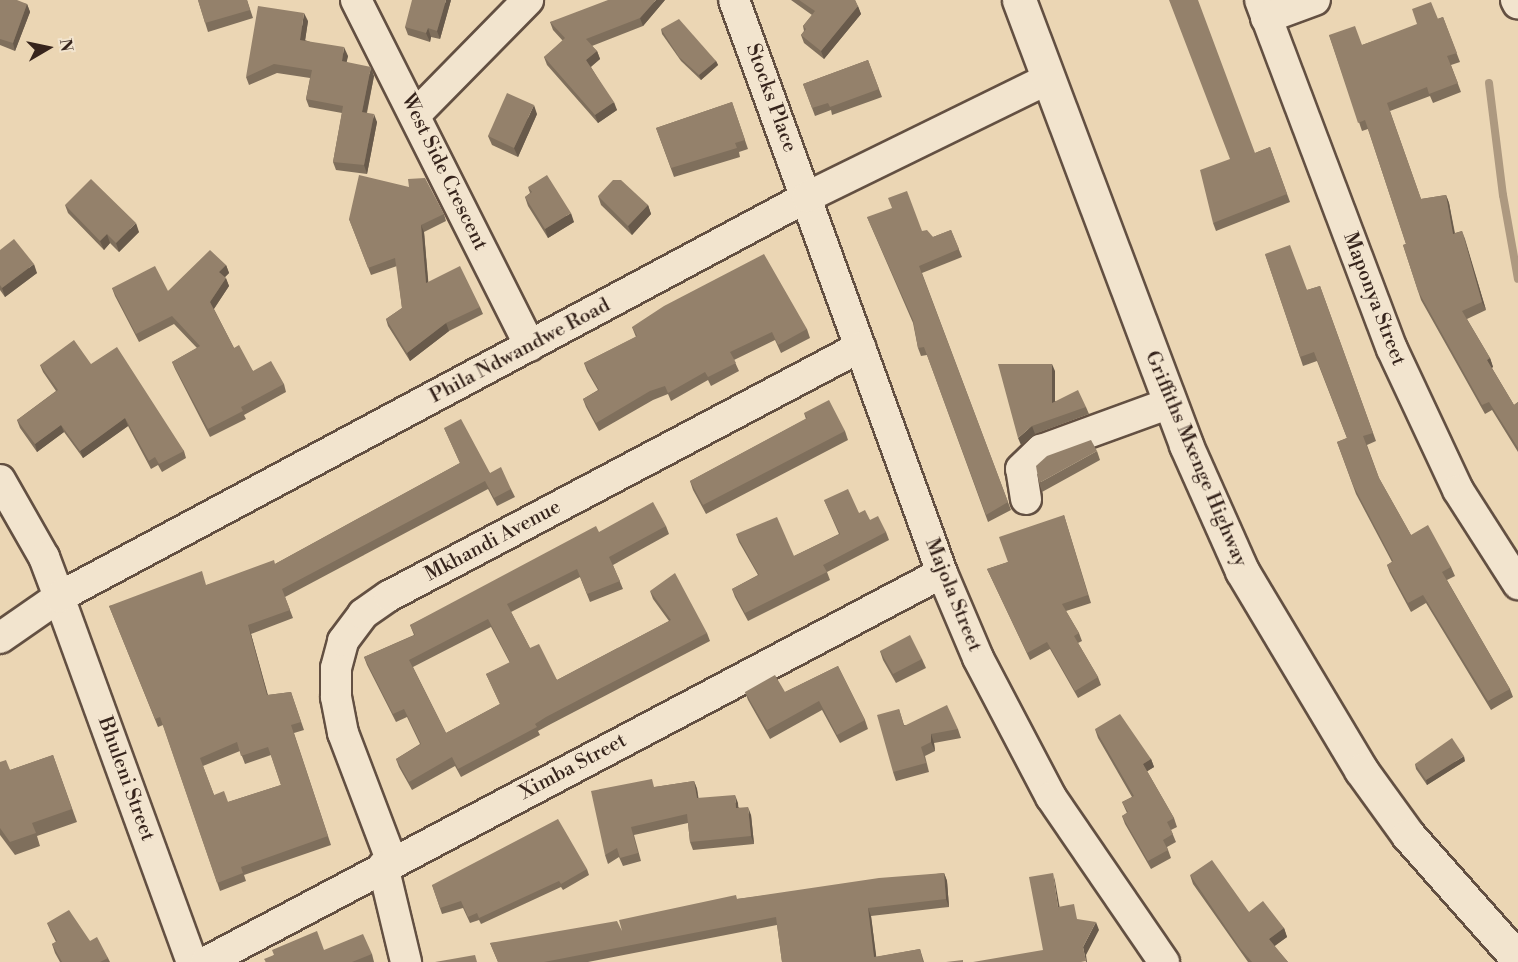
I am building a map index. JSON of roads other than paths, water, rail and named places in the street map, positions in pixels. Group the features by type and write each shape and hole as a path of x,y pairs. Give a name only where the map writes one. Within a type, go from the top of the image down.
{"street":[{"name":"West Side Crescent","path":"356,0 416,114 530,346"},
{"path":"416,114 528,0"},
{"name":"Stocks Place","path":"734,0 807,197"},
{"name":"Griffiths Mxenge Highway","path":"1019,0 1170,403 1242,571 1313,694 1408,834 1518,959"},
{"path":"1263,9 1315,0"},
{"name":"Maponya Street","path":"1263,9 1392,349 1458,490 1518,584"},
{"name":"Phila Ndwandwe Road","path":"0,638 59,597 807,197 1048,79"},
{"name":"Majola Street","path":"807,197 942,573 1016,736 1085,851 1164,962"},
{"name":"Mkhandi Avenue","path":"406,962 388,864 344,733 336,697 336,668 343,641 363,614 388,596 860,347"},
{"path":"1026,499 1021,469 1041,450 1170,403"},
{"name":"Bhuleni Street","path":"0,480 44,557 192,962"},
{"name":"Ximba Street","path":"206,962 942,573"}],"waterway":[{"path":"1489,83 1503,195 1518,279"}]}
